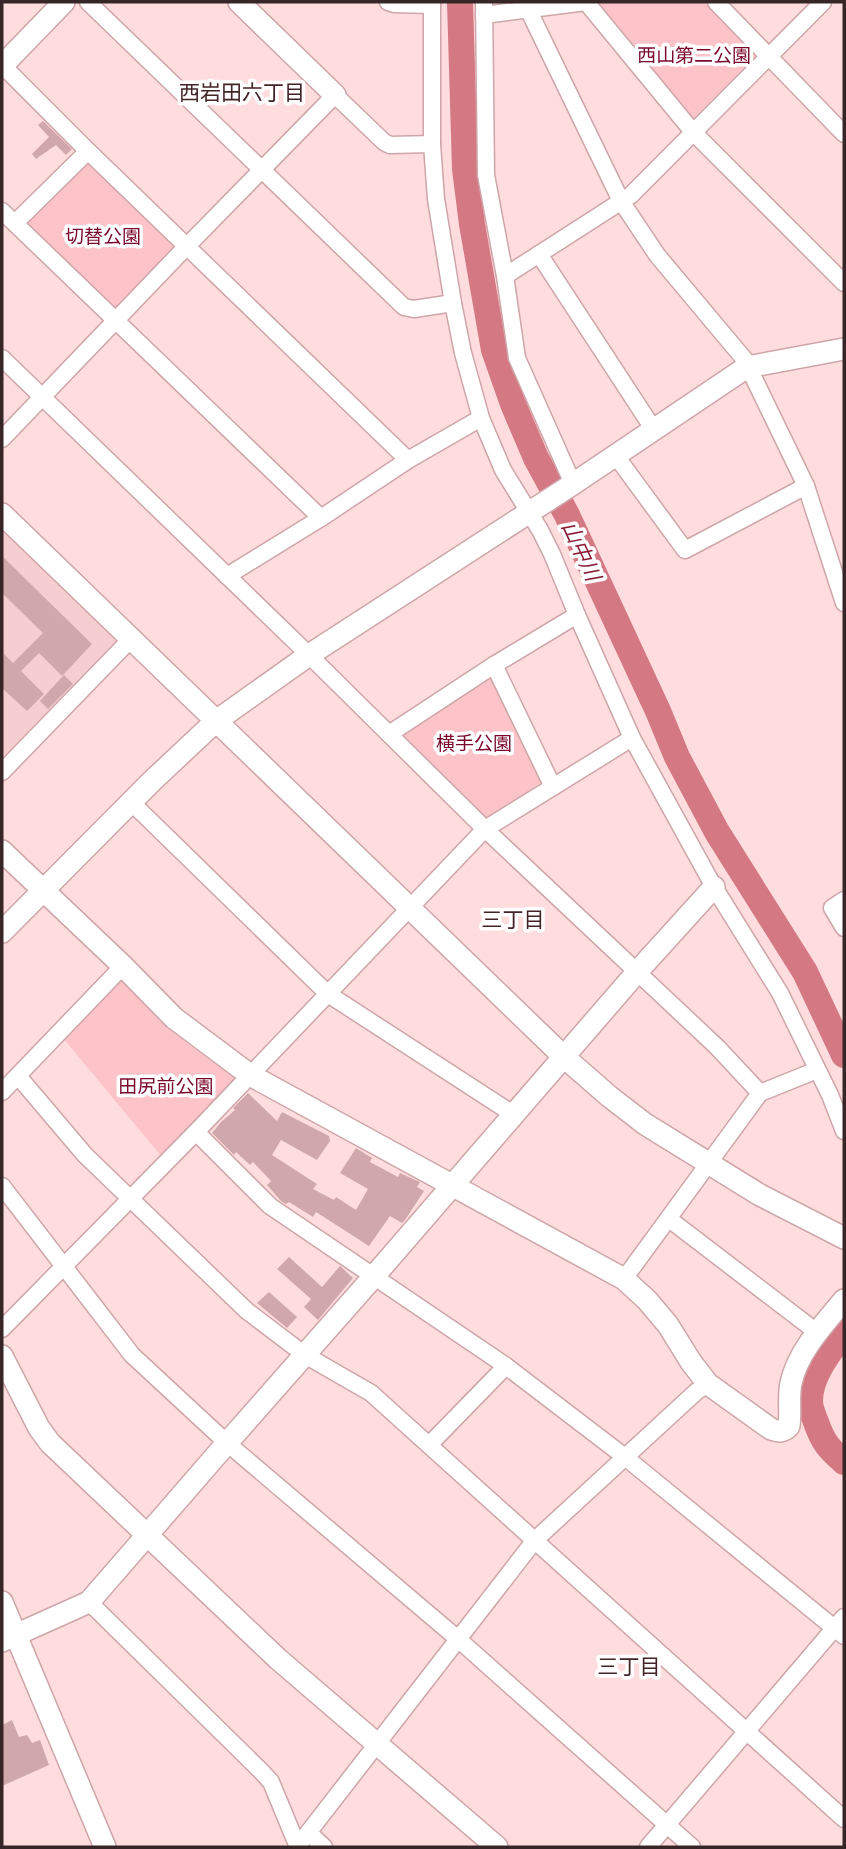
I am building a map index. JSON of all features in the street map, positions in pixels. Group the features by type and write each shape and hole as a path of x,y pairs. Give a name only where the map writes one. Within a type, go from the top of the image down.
{"street":[{"path":"64,2 2,66 408,460"},
{"path":"88,2 404,307 414,309 453,303"},
{"path":"239,2 384,142 390,145 432,144"},
{"path":"388,2 432,3 432,144 436,200 453,303 481,418 503,470 531,511 552,554 632,738 714,887 780,993 830,1095 844,1131"},
{"path":"571,486 517,358 486,175 484,8 528,9 586,2 693,132 844,283"},
{"path":"716,2 844,134"},
{"path":"505,276 631,195 822,2"},
{"path":"528,9 621,201 657,255 745,360 806,486 844,603"},
{"path":"2,439 335,95"},
{"path":"15,223 88,150"},
{"path":"2,211 321,518"},
{"path":"539,254 654,430"},
{"path":"2,932 216,721 309,655 571,486 747,367 844,349"},
{"path":"2,358 309,655 485,830 717,1048 761,1093"},
{"path":"227,576 408,460 481,418"},
{"path":"616,456 685,550 806,486"},
{"path":"2,514 564,1056 610,1097 645,1124 709,1165 760,1195 844,1238"},
{"path":"389,734 494,665 577,615"},
{"path":"2,772 131,639"},
{"path":"494,665 553,787"},
{"path":"2,1329 196,1132 485,830 632,738"},
{"path":"131,802 328,994 513,1114"},
{"path":"2,851 174,1018 250,1075 624,1279 647,1300 668,1325 708,1384 771,1429 779,1432 789,1426 790,1385 796,1366 844,1300"},
{"path":"9,1638 89,1602 714,887"},
{"path":"844,901 832,908 844,928"},
{"path":"2,1092 123,966"},
{"path":"624,1279 761,1093 817,1070"},
{"path":"18,1076 85,1155 247,1311 305,1355 371,1393 844,1819"},
{"path":"196,1132 270,1206 506,1366 841,1627 746,1731 648,1847"},
{"path":"2,1186 132,1354 227,1443 458,1639 692,1847"},
{"path":"669,1219 818,1333"},
{"path":"2,1356 39,1429 50,1443 278,1659 497,1847"},
{"path":"429,1445 506,1366"},
{"path":"89,1602 271,1782 298,1847 535,1540 697,1391 708,1384"},
{"path":"2,1602 9,1638 105,1847"},
{"path":"309,1833 324,1847"}],"shaded area":[{"path":"2,526 120,639 2,764"}],"green space":[{"name":"西山第二公園","path":"593,2 704,2 756,55 691,121"},
{"name":"切替公園","path":"93,162 180,246 116,312 26,226 26,222 87,163"},
{"name":"横手公園","path":"491,676 543,781 484,821 403,734"},
{"name":"田尻前公園","path":"118,982 124,982 168,1027 236,1078 236,1082 162,1157 63,1038"}],"building":[{"path":"43,121 72,149 66,155 56,145 36,159 32,154 49,137 38,125"},
{"path":"2,556 92,644 62,676 39,653 21,671 44,694 27,711 2,690 2,652 13,663 43,633 2,593"},
{"path":"64,675 73,684 48,709 40,701"},
{"path":"248,1093 277,1121 282,1112 329,1136 330,1141 317,1160 281,1140 272,1155 317,1184 313,1189 334,1200 336,1197 356,1210 368,1189 340,1173 356,1148 372,1158 370,1162 398,1177 400,1173 420,1182 417,1187 424,1191 405,1220 402,1223 390,1216 369,1246 316,1212 313,1217 289,1202 286,1204 281,1201 267,1185 271,1181 253,1162 250,1165 236,1152 234,1155 212,1133"},
{"path":"289,1257 322,1287 340,1266 353,1278 318,1320 304,1307 311,1299 277,1269"},
{"path":"269,1292 297,1317 287,1328 257,1303"},
{"path":"12,1720 19,1737 27,1735 32,1743 40,1740 49,1765 2,1786 2,1725"}],"waterway":[{"name":"山中川","path":"460,2 465,169 472,224 494,350 513,404 536,458 567,515 677,757 717,832 805,972 844,1055"},
{"name":"山中川","path":"844,1332 817,1373 810,1401 824,1440 844,1462"}],"district":[{"name":"西岩田六丁目","path":"242,93"},
{"name":"三丁目","path":"513,920"},
{"name":"三丁目","path":"629,1667"}]}
